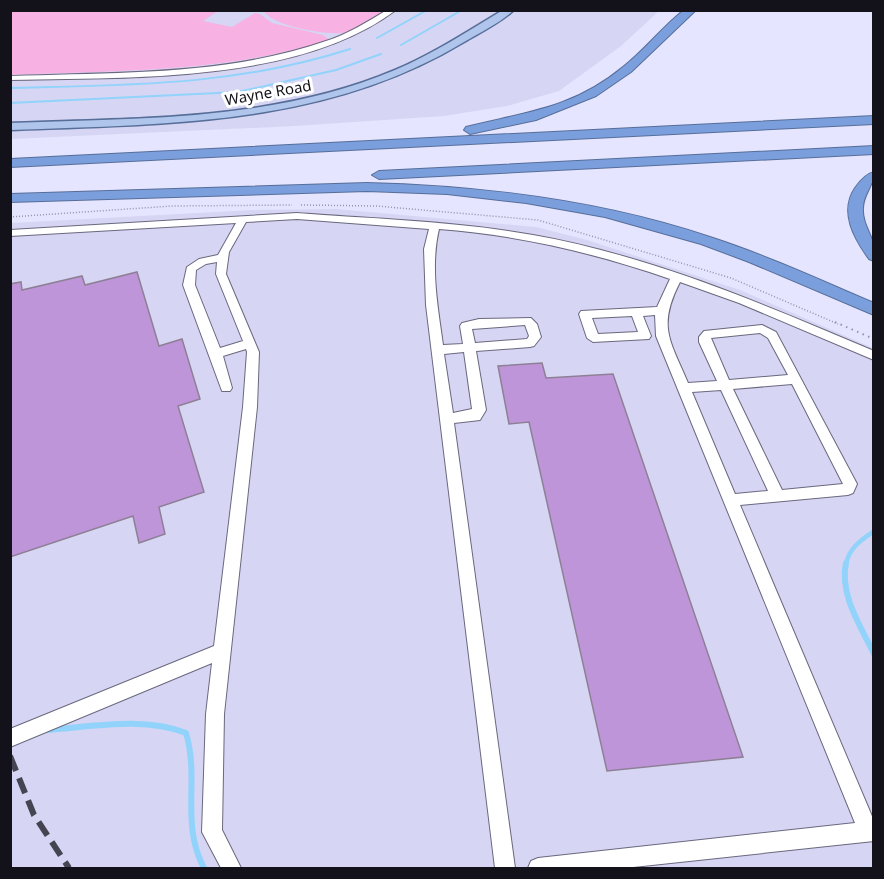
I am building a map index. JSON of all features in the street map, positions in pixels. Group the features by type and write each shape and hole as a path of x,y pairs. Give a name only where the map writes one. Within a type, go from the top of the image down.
{"highway":[{"path":"10,162 93,154 437,135 514,122 561,107 607,85 644,56 691,10"},
{"path":"10,162 873,119"},
{"path":"10,196 873,150"},
{"path":"873,176 856,196 854,212 856,226 864,244 873,256"},
{"path":"10,196 367,187 504,195 621,216 685,234 873,309"}],"main road":[{"name":"Wayne Road","path":"10,127 184,119 251,112 314,99 370,83 423,62 510,10"}],"lane":[{"path":"10,78 179,72 227,67 286,55 330,42 393,10"},
{"path":"10,233 297,216 435,226 535,238 596,252 743,300 873,356"},
{"path":"231,868 212,832 215,714 250,406 253,352 221,274 223,258 243,219"},
{"path":"435,226 429,249 432,305 505,868"},
{"path":"223,258 203,261 191,269 189,285 216,354 226,388"},
{"path":"538,868 871,831 662,336 659,323 661,311 677,277"},
{"path":"636,312 645,336 593,338 585,314 661,311"},
{"path":"438,350 470,347 530,343 536,337 531,324 527,321 466,326 470,347 479,410 475,416 447,419"},
{"path":"730,500 841,491 848,489 850,484 772,335 762,330 708,334 705,342 778,496"},
{"path":"216,354 250,344"},
{"path":"684,388 796,379"},
{"path":"10,738 222,651"}],"shaded area":[{"path":"10,11 659,11 621,46 559,91 507,106 444,116 295,126 11,139"},
{"path":"10,11 218,11 203,21 232,27 255,13 272,23 323,35 329,40 290,51 211,64 11,75"},
{"path":"264,11 390,11 348,32 329,33 289,26"},
{"path":"336,209 536,227 587,240 740,290 873,348 873,868 14,868 11,865 11,223 252,210"}],"building":[{"path":"137,272 159,346 182,339 200,399 178,406 204,492 159,507 165,534 139,543 133,516 10,557 10,284 21,282 22,290 82,276 85,285"},
{"path":"542,363 546,378 613,374 743,757 607,771 529,422 509,424 498,366"}],"waterway":[{"path":"377,38 427,10"},
{"path":"401,45 462,10"},
{"path":"10,88 140,84 223,77 307,61 350,49"},
{"path":"10,103 238,92 336,70 381,54"},
{"path":"846,564 853,549 874,531"},
{"path":"846,563 848,598 874,654"},
{"path":"46,730 135,724 153,725 186,733 190,750 193,835 204,868"}],"railway":[{"path":"10,756 34,815 69,868"}]}
